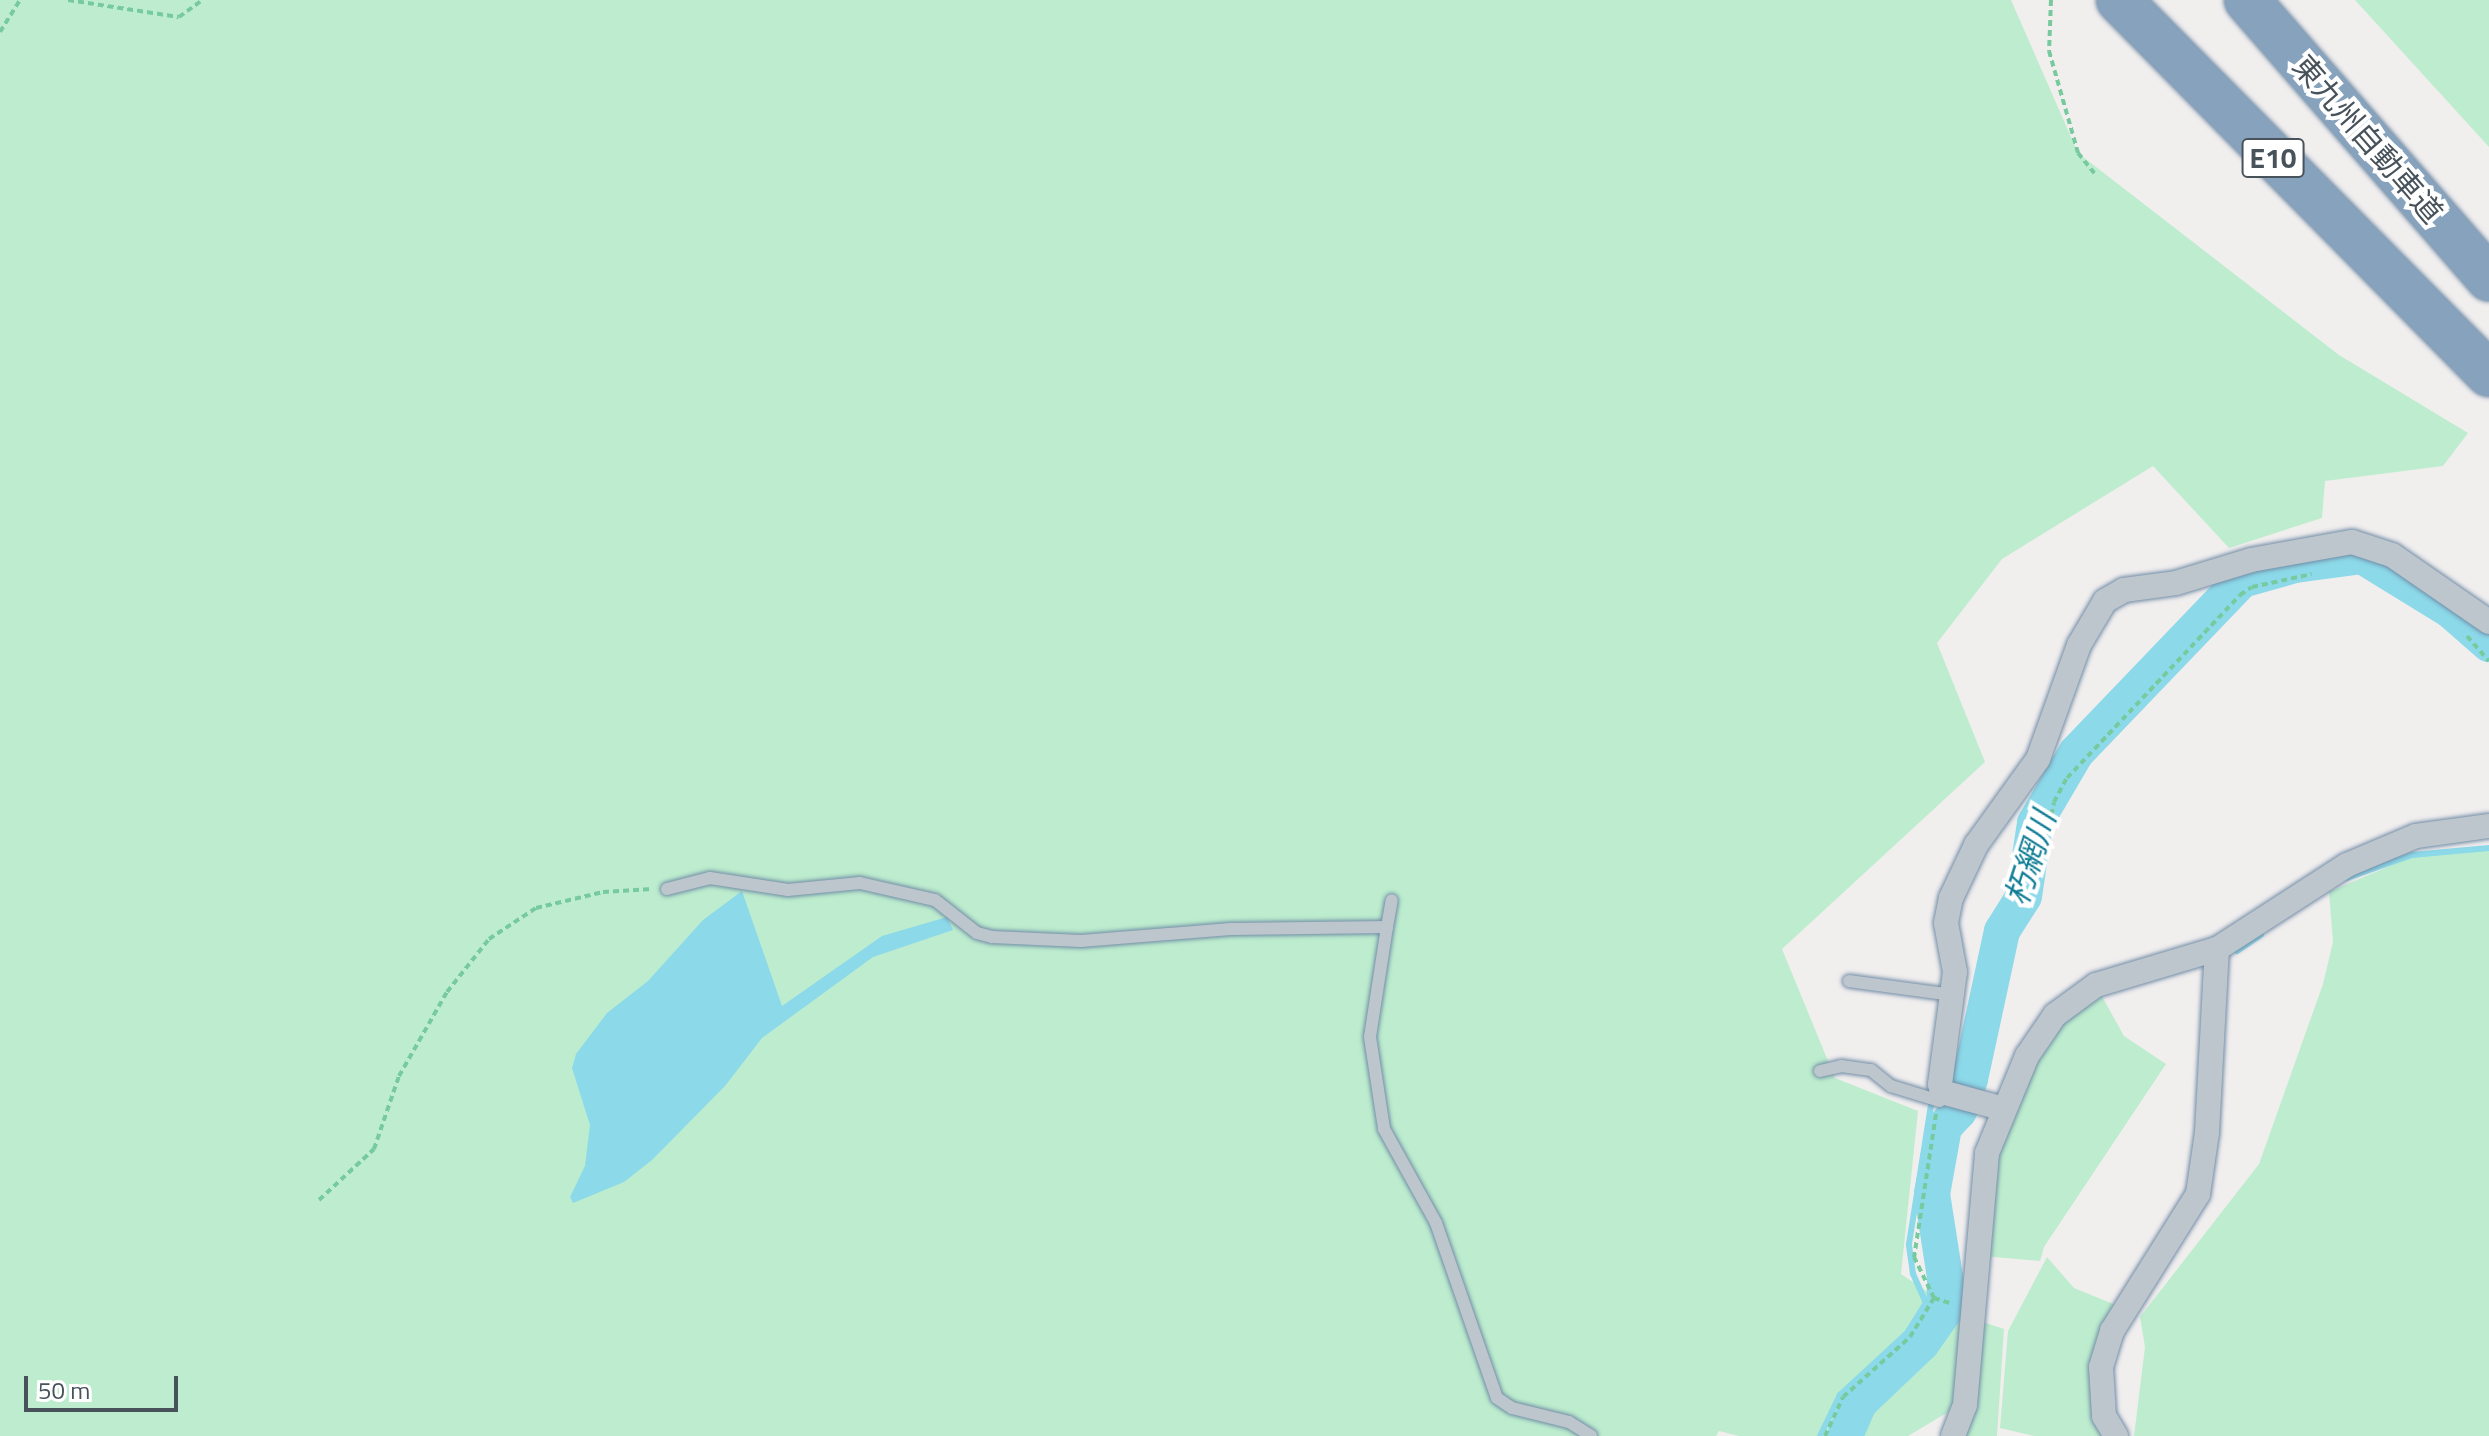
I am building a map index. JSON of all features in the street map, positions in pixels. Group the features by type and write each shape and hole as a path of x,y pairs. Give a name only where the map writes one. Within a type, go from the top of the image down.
{"highway":[{"name":"E10","path":"2119,0 2428,317 2489,374"},
{"name":"東九州自動車道","path":"2247,0 2480,268"}],"street":[{"path":"2004,1109 1946,1099 1942,1092 1940,1084 1949,994 1955,972 1946,923 1951,898 1976,845 2038,759 2079,645 2105,601 2124,590 2176,583 2251,560 2352,542 2383,550 2489,622"},
{"path":"1953,1436 1965,1405 1987,1153 2027,1056 2055,1015 2074,998 2096,985 2217,949 2347,865 2416,836 2489,826"},
{"path":"2116,1436 2104,1416 2101,1367 2112,1331 2198,1194 2207,1132 2217,949"}],"lane":[{"path":"667,889 710,878 788,890 860,883 935,900 977,933 992,937 1081,941 1231,929 1387,927"},
{"path":"1392,900 1370,1037 1384,1129 1436,1223 1497,1398 1512,1408 1569,1422 1591,1436"},
{"path":"1849,981 1949,994"},
{"path":"1820,1071 1841,1066 1871,1070 1891,1086 1946,1099"}],"path":[{"path":"0,32 20,0"},
{"path":"68,0 179,17 202,0"},
{"path":"2051,0 2049,51 2078,153 2096,175"},
{"path":"2040,874 2054,802 2085,759 2240,595 2252,587 2318,573"},
{"path":"2464,632 2489,661"},
{"path":"319,1200 374,1149 399,1076 447,992 489,939 536,908 603,892 667,889"},
{"path":"1946,1099 1914,1232 1918,1272 1934,1298 1950,1303"},
{"path":"1825,1436 1843,1397 1920,1326 1934,1298"}],"green space":[{"path":"0,0 2011,0 2078,153 2339,355 2468,433 2443,466 2325,481 2322,518 2229,548 2153,466 2002,559 1937,643 1985,762 1782,949 1835,1078 1918,1111 1901,1274 1962,1315 2004,1329 1997,1436 1949,1436 1955,1408 1908,1436 1739,1436 1719,1431 1716,1436 0,1436"},
{"path":"2355,0 2489,0 2489,147"},
{"path":"2489,850 2489,1436 2134,1436 2145,1347 2140,1317 2259,1164 2323,984 2333,942 2329,892 2416,855"},
{"path":"2099,991 2124,1036 2166,1064 2044,1247 2040,1261 1983,1256 2000,1132 2059,1019"},
{"path":"2047,1257 2074,1288 2123,1308 2105,1340 2106,1436 2034,1436 2000,1428 2008,1331"}],"water":[{"path":"742,891 782,1006 882,936 947,917 953,930 873,957 762,1038 725,1086 652,1160 624,1182 573,1203 570,1197 585,1166 590,1125 572,1068 576,1054 607,1013 648,981 703,920"}],"waterway":[{"name":"朽網川","path":"1845,1436 1859,1403 1922,1343 1944,1312 1945,1277 1932,1194 1944,1127 1959,1111 1970,1079 2002,931 2024,896 2035,823 2076,753 2242,580 2295,565 2362,556 2450,610 2489,644"},
{"path":"2347,878 2412,855 2489,848"},
{"path":"2237,951 2261,935"},
{"path":"1820,1436 1840,1395 1907,1333 1926,1303 1913,1274 1909,1244 1932,1099"}]}
